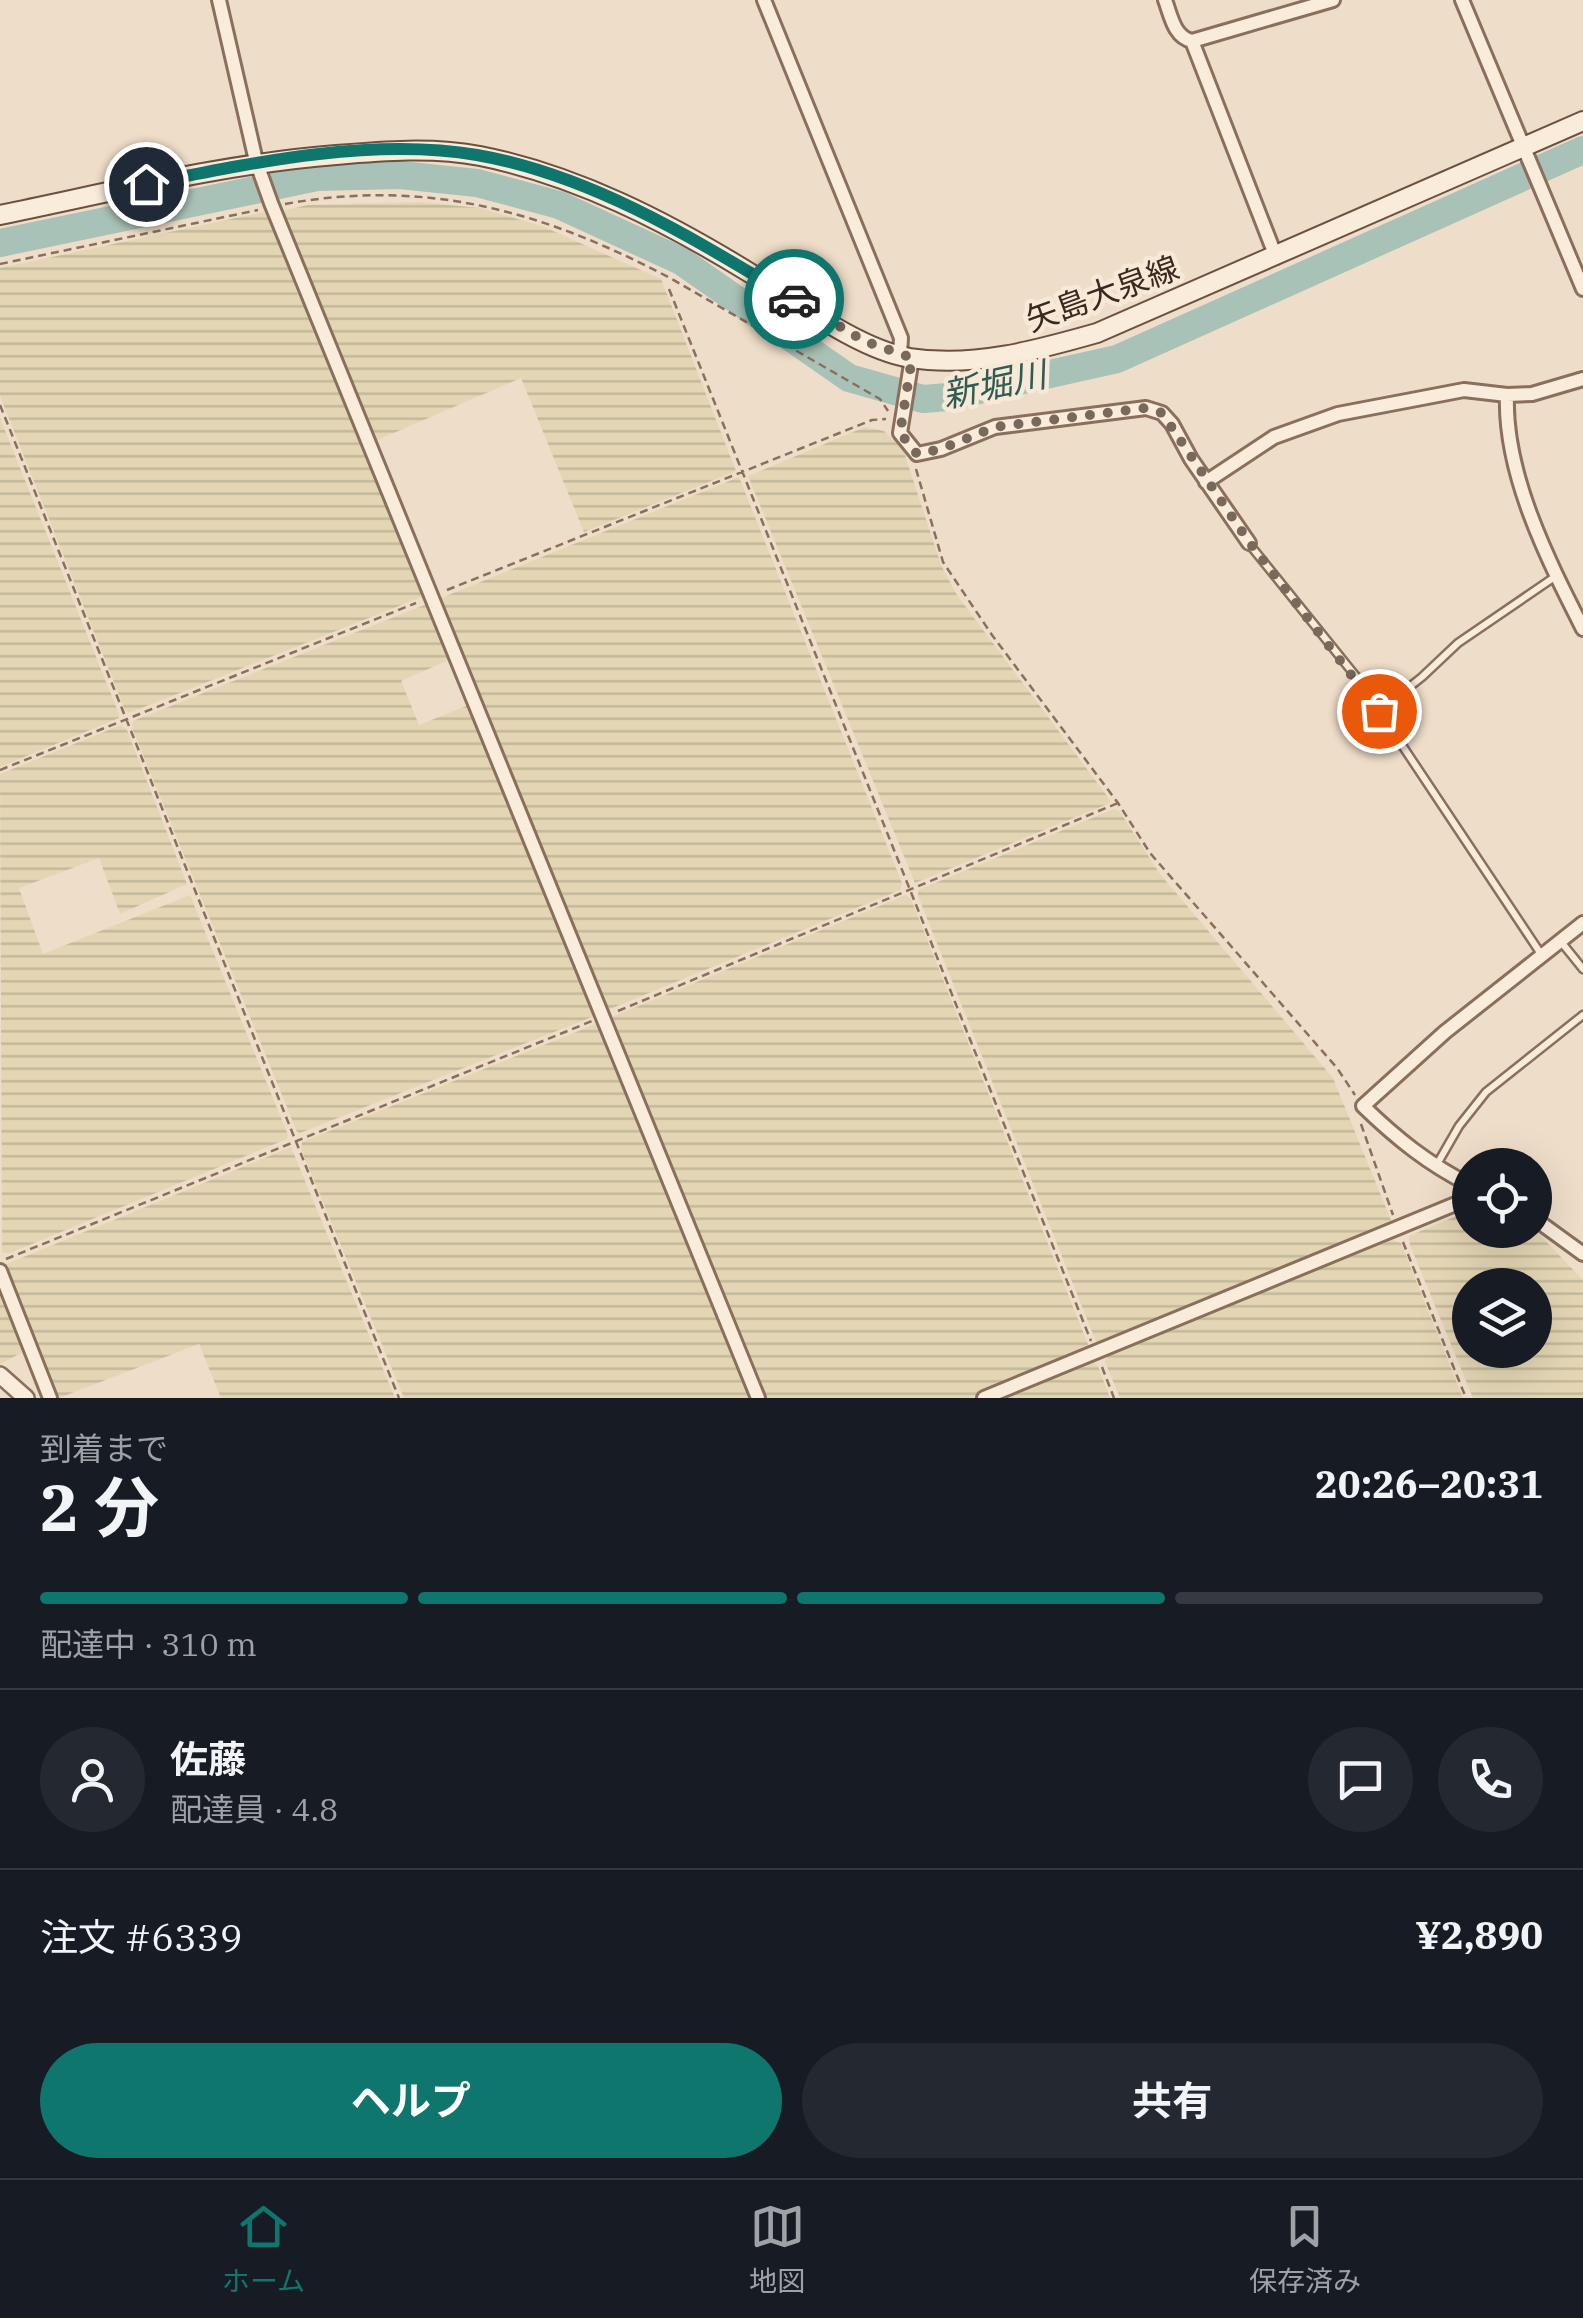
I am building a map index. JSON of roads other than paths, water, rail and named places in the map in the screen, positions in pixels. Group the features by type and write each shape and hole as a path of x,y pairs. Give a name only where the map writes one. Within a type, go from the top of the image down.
{"main road":[{"name":"矢島大泉線","path":"0,215 258,167 393,150 477,155 544,173 683,232 864,341 908,360 953,360 1020,354 1097,333 1526,152 1583,122"}],"street":[{"path":"219,0 258,167 272,205 758,1398"},
{"path":"764,0 901,338 908,360 900,433 917,454 941,449 995,427 1146,408 1162,413 1172,424 1206,482 1249,542"},
{"path":"1165,0 1178,33 1182,39 1192,41 1333,0"},
{"path":"1462,0 1583,288"},
{"path":"1192,41 1276,257"},
{"path":"1206,482 1274,437 1338,414 1464,390 1507,396 1532,394 1583,379"},
{"path":"1507,396 1506,420 1530,519 1583,629"},
{"path":"1452,1176 1402,1143 1359,1106 1583,923"},
{"path":"984,1398 1452,1206"},
{"path":"1552,1231 1583,1254"},
{"path":"0,1271 50,1398"},
{"path":"0,1376 26,1398"}],"lane":[{"path":"1249,542 1379,711 1541,955"},
{"path":"1379,711 1458,642 1556,576"},
{"path":"1560,940 1583,969"},
{"path":"1436,1168 1458,1126 1486,1092 1583,1015"}],"waterway":[{"name":"新堀川","path":"0,243 317,177 400,175 477,183 559,205 681,261 849,378 923,399 948,397 1117,359 1583,150"}]}
